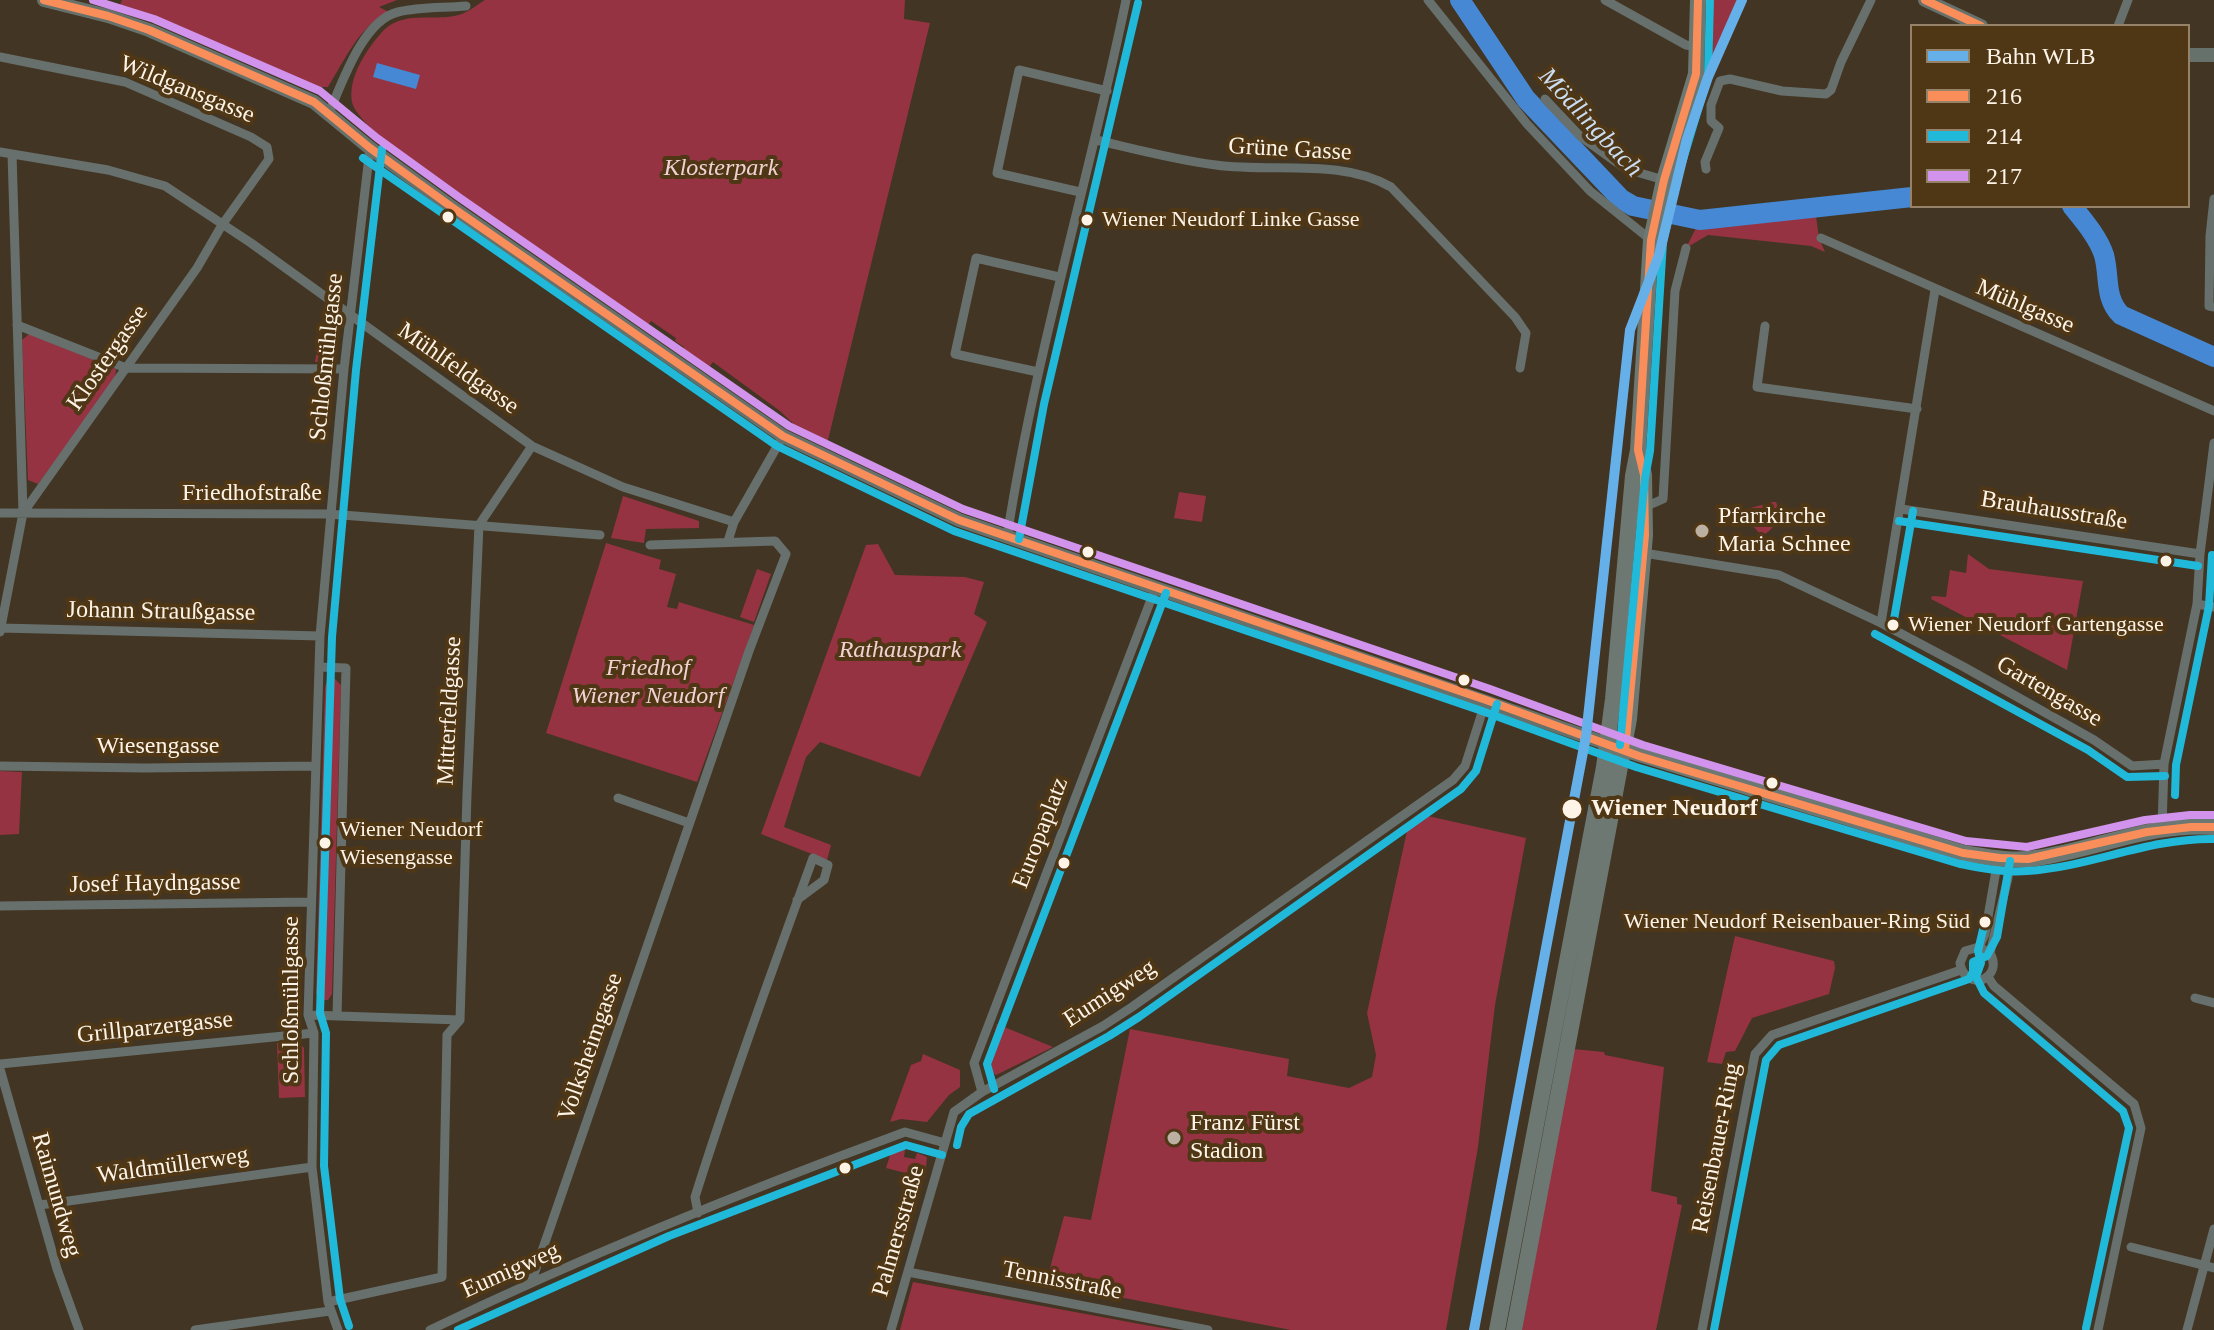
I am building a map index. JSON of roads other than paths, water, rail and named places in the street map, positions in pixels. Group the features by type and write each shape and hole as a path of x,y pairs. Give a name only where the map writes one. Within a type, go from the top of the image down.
{"main road":[{"path":"1514,1330 1608,744 1638,450 1652,232 1696,74 1698,0"},
{"path":"1497,1330 1625,750 1644,553 1644,475 1638,450"},
{"path":"1608,744 1963,853 2004,860 2038,858 2162,828 2214,827"}],"street":[{"path":"44,0 108,16 189,46 298,93 329,113 370,148 783,436 901,494 1007,537 1608,744"},
{"path":"1007,537 1059,277 1096,140 1126,0"},
{"path":"1428,0 1527,124 1590,191 1652,232"},
{"path":"1605,0 1686,45 1698,47"},
{"path":"1706,169 1705,162 1719,128 1711,121 1711,105 1720,81 1730,79 1782,91 1826,94 1831,90 1871,0"},
{"path":"1925,0 1977,24"},
{"path":"2119,24 2128,0"},
{"path":"329,113 356,53 377,23 395,12 466,6"},
{"path":"2190,55 2214,55"},
{"name":"Wildgansgasse","path":"0,57 125,82 218,121 267,147 269,159 222,225"},
{"path":"1080,192 997,173 1019,70 1107,91"},
{"path":"1545,99 1580,136 1626,169 1664,180"},
{"name":"Grüne Gasse","path":"1096,140 1214,165 1349,170 1391,187 1515,317 1526,333 1520,368"},
{"name":"Schloßmühlgasse","path":"338,1330 329,1306 312,1167 314,1033 308,1015 311,902 320,636 329,514 370,148"},
{"name":"Mühlfeldgasse","path":"0,152 108,170 165,186 251,243 532,446 623,487 734,522"},
{"path":"0,630 23,513 12,154"},
{"path":"2214,199 2209,306 2214,307"},
{"name":"Klostergasse","path":"23,513 197,268 222,225"},
{"name":"Mühlgasse","path":"1821,238 2214,411"},
{"path":"1645,507 1663,499 1675,291 1686,248"},
{"path":"1038,372 955,354 976,258 1059,277"},
{"path":"1881,623 1935,290"},
{"path":"17,325 126,368 344,369"},
{"path":"1765,326 1757,387 1917,409"},
{"path":"650,545 728,541 734,522 783,436"},
{"path":"2162,828 2164,764 2197,604 2214,443"},
{"path":"479,525 532,446"},
{"name":"Brauhausstraße","path":"1901,509 2200,554"},
{"name":"Friedhofstraße","path":"0,513 329,514 600,535"},
{"name":"Mitterfeldgasse","path":"329,1306 442,1277 447,1035 460,1020 479,525"},
{"name":"Volksheimgasse","path":"531,1283 689,823 786,554 775,541 728,541"},
{"name":"Gartengasse","path":"1644,553 1779,575 1881,623 2085,735 2132,766 2164,764"},
{"name":"Europaplatz","path":"982,1092 974,1063 1155,589"},
{"path":"2197,604 2214,607"},
{"name":"Johann Straußgasse","path":"0,630 320,636"},
{"name":"Schloßmühlgasse","path":"319,667 346,668 337,1016"},
{"name":"Eumigweg","path":"430,1330 531,1283 698,1213 905,1132 945,1143 954,1112 982,1092 1132,1007 1453,780 1465,766 1486,700"},
{"name":"Wiesengasse","path":"0,766 316,766"},
{"path":"618,798 689,823"},
{"path":"1979,947 2004,860"},
{"path":"1990,953 1979,947 1965,951 1961,957 1961,970 1970,979 1982,980 1988,977 1994,964 1990,953 2008,878 2004,860"},
{"path":"698,1213 695,1197 699,1183 735,1071 797,900"},
{"name":"Josef Haydngasse","path":"0,906 311,902"},
{"name":"Reisenbauer-Ring","path":"1702,1330 1755,1054 1772,1035 1961,970"},
{"path":"1988,977 1994,986 2134,1104 2141,1128 2098,1330"},
{"path":"2195,998 2214,1003"},
{"path":"308,1015 460,1020"},
{"name":"Grillparzergasse","path":"0,1066 314,1033"},
{"name":"Raimundweg","path":"0,1066 57,1269 79,1330"},
{"name":"Palmersstraße","path":"891,1330 945,1143"},
{"name":"Waldmüllerweg","path":"40,1205 312,1167"},
{"path":"2187,1330 2209,1267 2214,1229"},
{"path":"2131,1247 2209,1267"},
{"name":"Tennisstraße","path":"908,1272 1208,1330"},
{"path":"195,1330 329,1306"}],"water":[{"path":"377,63 420,75 416,89 373,77"}],"waterway":[{"name":"Mödlingbach","path":"1460,0 1526,99 1621,199 1633,206 1700,220 1910,197"},
{"name":"Mödlingbach","path":"2074,208 2101,248 2112,302 2121,315 2214,357"}],"rail line":[{"name":"WLB","path":"1474,1330 1586,736 1630,330 1659,255 1687,139 1708,77 1742,0"}],"place":[{"name":"Wiener Neudorf Linke Gasse","path":"1087,220"},
{"name":"Pfarrkirche Maria Schnee","path":"1702,531"},
{"name":"Wiener Neudorf Gartengasse","path":"1893,625"},
{"name":"Wiener Neudorf","path":"1572,809"},
{"name":"Wiener Neudorf Wiesengasse","path":"325,843"},
{"name":"Wiener Neudorf Reisenbauer-Ring Süd","path":"1985,922"},
{"name":"Franz Fürst Stadion","path":"1174,1138"}],"park label":[{"name":"Klosterpark","path":"721,169"},
{"name":"Rathauspark","path":"900,651"},
{"name":"Friedhof Wiener Neudorf","path":"648,683"}]}
